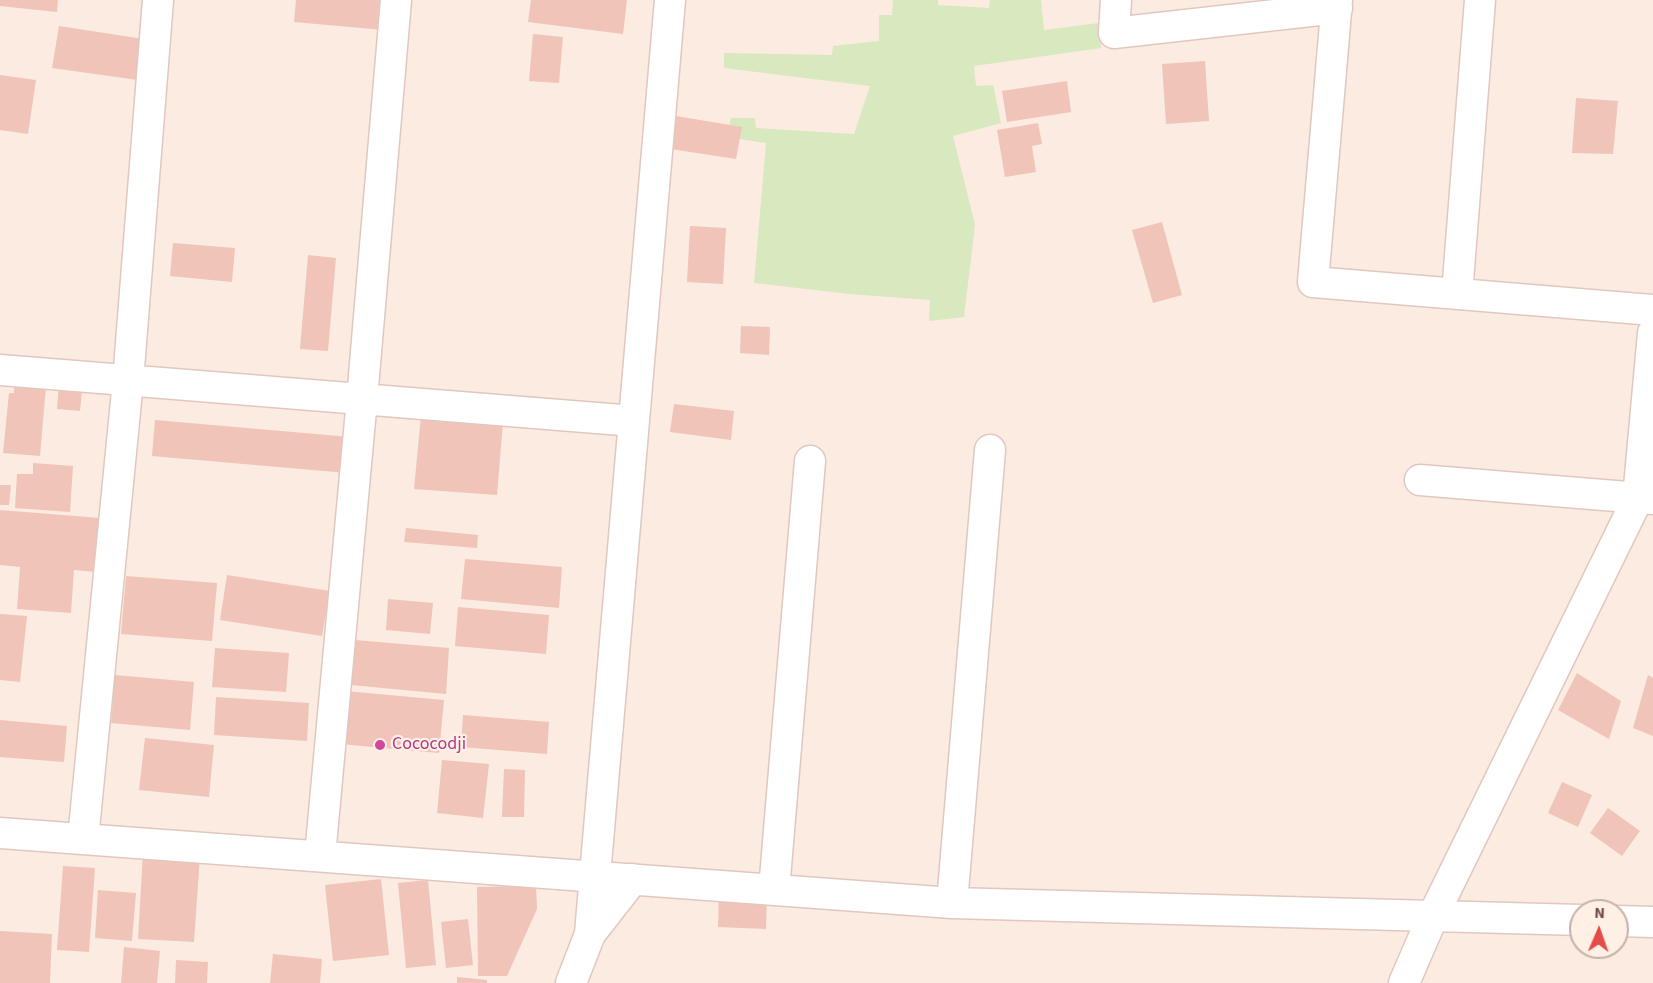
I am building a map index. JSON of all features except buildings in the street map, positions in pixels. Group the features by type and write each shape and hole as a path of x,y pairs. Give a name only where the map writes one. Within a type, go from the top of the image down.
{"street":[{"path":"83,839 128,381 158,0"},
{"path":"320,856 396,0"},
{"path":"571,983 590,934 670,0"},
{"path":"1116,0 1114,33 1337,4 1313,282 1653,310"},
{"path":"1457,294 1480,0"},
{"path":"1404,983 1433,916 1645,498 1653,333"},
{"path":"0,370 634,421"},
{"path":"952,903 990,450"},
{"path":"774,890 810,461"},
{"path":"1420,480 1645,498"},
{"path":"0,833 952,903 1569,920"},
{"path":"590,934 633,879"},
{"path":"1629,921 1653,922"}],"green space":[{"path":"893,0 938,0 938,5 989,8 990,0 1041,0 1044,30 1099,23 1101,48 974,66 976,86 993,85 1001,123 953,136 975,225 964,317 929,321 930,300 754,283 766,143 726,137 731,118 755,118 756,128 854,134 870,86 724,68 724,53 832,55 833,46 879,41 879,15 892,15"}],"place":[{"name":"Cococodji","path":"380,745"}]}
